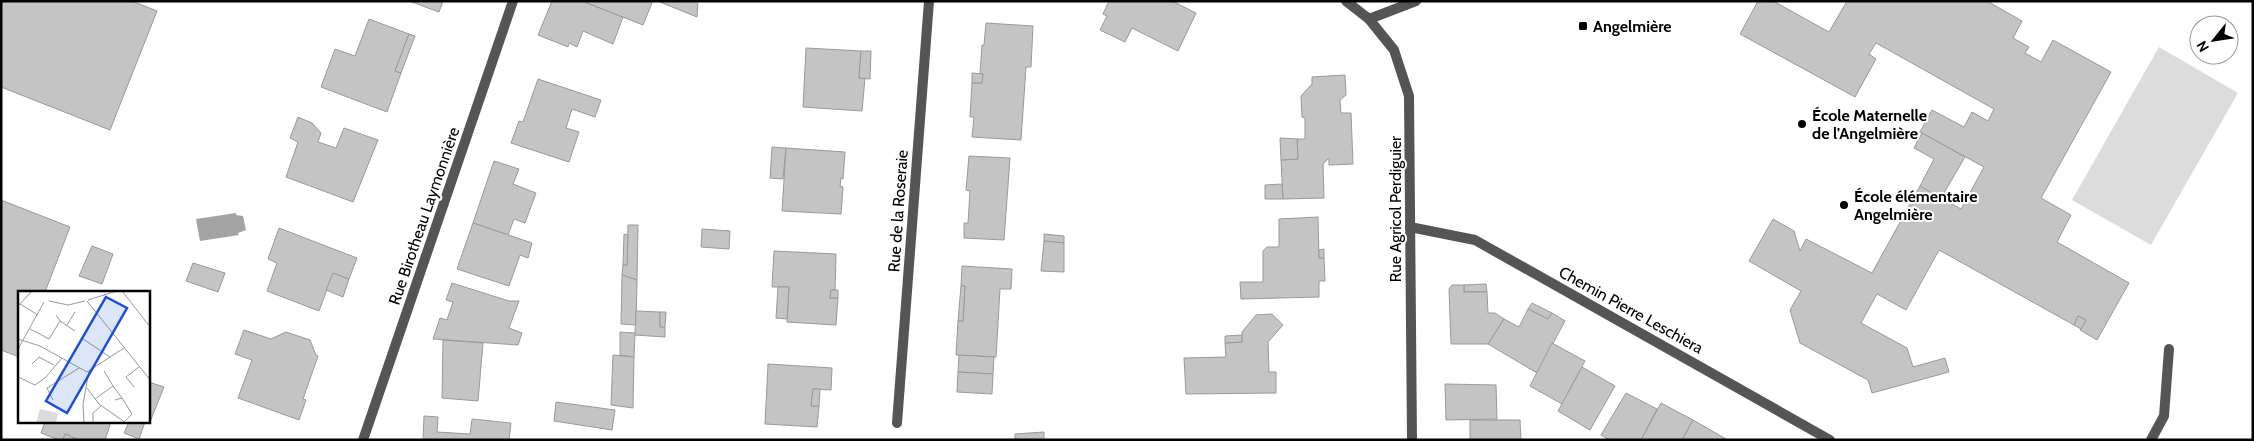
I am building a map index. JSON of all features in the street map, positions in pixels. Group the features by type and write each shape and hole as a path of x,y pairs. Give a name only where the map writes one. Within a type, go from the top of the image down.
{"street":[{"name":"Rue Birotheau Laymonnière","path":"363,440 514,1"},
{"name":"Rue de la Roseraie","path":"897,423 929,1"},
{"name":"Rue Agricol Perdiguier","path":"1346,1 1369,19 1394,50 1409,96 1412,440"},
{"path":"1369,19 1416,1"},
{"name":"Chemin Pierre Leschiera","path":"1410,226 1475,240 1830,440"},
{"path":"2151,440 2164,416 2169,349"}],"shaded area":[{"path":"2159,47 2238,93 2151,245 2072,200"},
{"path":"236,213 236,215 243,216 246,230 238,233 239,235 200,241 196,219"}],"building":[{"path":"1,1 132,1 157,11 110,130 1,87"},
{"path":"409,1 443,1 439,12"},
{"path":"552,1 582,1 623,17 613,44 583,31 577,47 569,43 568,47 538,35"},
{"path":"582,1 648,1 652,3 643,25"},
{"path":"660,1 698,1 697,17 660,2"},
{"path":"1109,1 1172,1 1196,13 1178,51 1132,28 1125,42 1100,30 1107,16 1103,14"},
{"path":"1758,1 1773,1 1829,32 1847,1 1987,1 2022,21 2013,38 2029,47 2025,53 2041,62 2053,40 2111,72 2041,198 2071,215 2057,242 2129,283 2097,340 2080,330 2086,320 2078,316 2074,325 1939,250 1906,310 1877,294 1861,323 1907,348 1913,367 1945,358 1949,372 1872,393 1868,380 1800,343 1790,310 1801,291 1749,261 1773,219 1794,231 1800,251 1806,239 1872,273 1920,186 1961,209 1984,167 1920,132 1932,110 1964,127 1972,112 1988,121 1994,109 1876,43 1869,54 1876,59 1855,97 1740,34"},
{"path":"369,19 409,34 395,71 401,73 387,112 321,87 335,49 355,56"},
{"path":"986,23 1033,26 1031,67 1026,67 1021,140 972,137 974,117 970,117 972,83 982,83 983,74 980,73"},
{"path":"409,34 415,36 401,73 395,71"},
{"path":"806,48 861,51 859,78 865,78 862,111 803,107"},
{"path":"861,51 871,51 870,79 859,78"},
{"path":"972,73 983,74 982,83 972,83"},
{"path":"1345,75 1346,95 1340,100 1341,113 1351,113 1353,164 1329,165 1329,158 1323,164 1324,198 1283,199 1281,160 1298,159 1297,139 1305,139 1305,118 1302,117 1301,96 1312,84 1312,77"},
{"path":"538,79 601,100 595,117 572,109 566,128 579,132 569,162 511,143 519,121 523,122"},
{"path":"298,117 312,123 321,133 318,142 336,148 344,128 378,140 353,202 286,177 298,142 290,138"},
{"path":"1922,133 1965,157 1941,198 1920,186 1934,159 1914,148"},
{"path":"1280,138 1297,139 1298,159 1281,160"},
{"path":"772,147 786,148 783,179 770,178"},
{"path":"786,148 845,152 843,179 841,178 840,186 843,187 841,214 782,211"},
{"path":"969,156 1010,158 1004,240 964,238 964,223 968,223 970,191 966,190"},
{"path":"494,161 519,169 513,184 536,193 525,223 514,219 508,235 473,223"},
{"path":"1282,184 1283,199 1265,199 1265,185"},
{"path":"1,200 70,227 45,291 18,291 18,357 1,350"},
{"path":"1318,217 1319,258 1324,258 1325,281 1319,281 1319,297 1241,299 1240,282 1263,282 1263,251 1267,247 1279,247 1279,219"},
{"path":"473,223 532,243 528,258 520,255 509,286 457,269"},
{"path":"628,225 638,225 637,280 622,275 623,265 627,265"},
{"path":"279,228 357,258 349,279 333,273 319,311 267,291 277,263 268,259"},
{"path":"702,229 730,231 729,249 701,247"},
{"path":"624,234 628,235 627,265 623,265"},
{"path":"1044,234 1064,236 1064,243 1044,241"},
{"path":"1044,241 1064,243 1064,272 1041,271"},
{"path":"92,246 113,254 102,284 79,276"},
{"path":"1324,249 1324,258 1319,258 1319,250"},
{"path":"774,251 836,254 835,290 831,290 830,298 838,298 836,325 787,322 789,287 772,287"},
{"path":"193,263 225,273 218,292 186,281"},
{"path":"962,266 1012,269 1011,289 1000,289 996,357 956,355 958,321 963,321 965,286 961,286"},
{"path":"333,273 349,279 343,297 326,290"},
{"path":"622,275 637,280 636,325 621,324"},
{"path":"452,283 509,301 519,301 509,328 522,333 518,345 433,339 440,318 447,320 453,302 446,300"},
{"path":"1486,284 1487,292 1464,292 1464,285"},
{"path":"1452,285 1464,285 1464,292 1487,292 1488,313 1495,313 1504,319 1488,344 1451,344 1449,289"},
{"path":"961,286 965,286 963,321 958,321"},
{"path":"778,287 789,287 787,319 776,318"},
{"path":"831,290 838,290 838,298 830,298"},
{"path":"1532,303 1552,313 1548,319 1528,309"},
{"path":"1528,309 1548,319 1552,313 1565,321 1537,373 1488,344 1504,319 1519,327"},
{"path":"636,311 660,312 660,327 665,327 665,337 635,335"},
{"path":"660,312 666,312 665,327 660,327"},
{"path":"1272,314 1283,325 1268,342 1269,372 1276,372 1276,393 1186,394 1184,358 1226,357 1225,343 1242,342 1242,332 1256,315"},
{"path":"2078,316 2086,320 2081,329 2074,325"},
{"path":"244,330 271,339 286,332 310,340 318,356 303,399 306,400 299,420 238,398 252,360 235,354"},
{"path":"620,332 635,333 634,357 620,355"},
{"path":"1242,335 1242,342 1225,343 1225,336"},
{"path":"443,340 483,343 478,401 442,398"},
{"path":"1552,343 1585,361 1562,404 1530,386"},
{"path":"613,355 634,357 633,408 611,405"},
{"path":"959,355 994,357 993,374 958,372"},
{"path":"768,364 832,368 831,390 813,389 811,406 819,406 817,427 765,424"},
{"path":"1582,367 1615,386 1590,430 1558,411"},
{"path":"958,372 993,374 992,394 957,392"},
{"path":"150,382 164,387 150,422"},
{"path":"1445,384 1496,385 1497,419 1446,420"},
{"path":"813,389 820,389 819,406 811,406"},
{"path":"1626,393 1657,409 1641,440 1610,440 1601,435"},
{"path":"556,402 615,410 612,430 554,421"},
{"path":"1661,403 1693,420 1682,440 1641,440"},
{"path":"424,416 438,417 437,432 470,434 472,419 511,423 509,440 423,440"},
{"path":"1470,420 1520,420 1521,440 1470,440"},
{"path":"1693,420 1726,439 1726,440 1682,440"},
{"path":"44,424 110,424 105,440 79,440 65,434 63,440 59,440 41,433"},
{"path":"128,424 144,424 139,439 124,433"},
{"path":"1044,432 1044,440 1015,440 1015,434"},
{"path":"65,434 79,440 63,440"}],"place":[{"name":"Angelmière","path":"1583,26"},
{"name":"École Maternelle de l'Angelmière","path":"1802,124"},
{"name":"École élémentaire Angelmière","path":"1844,205"}]}
